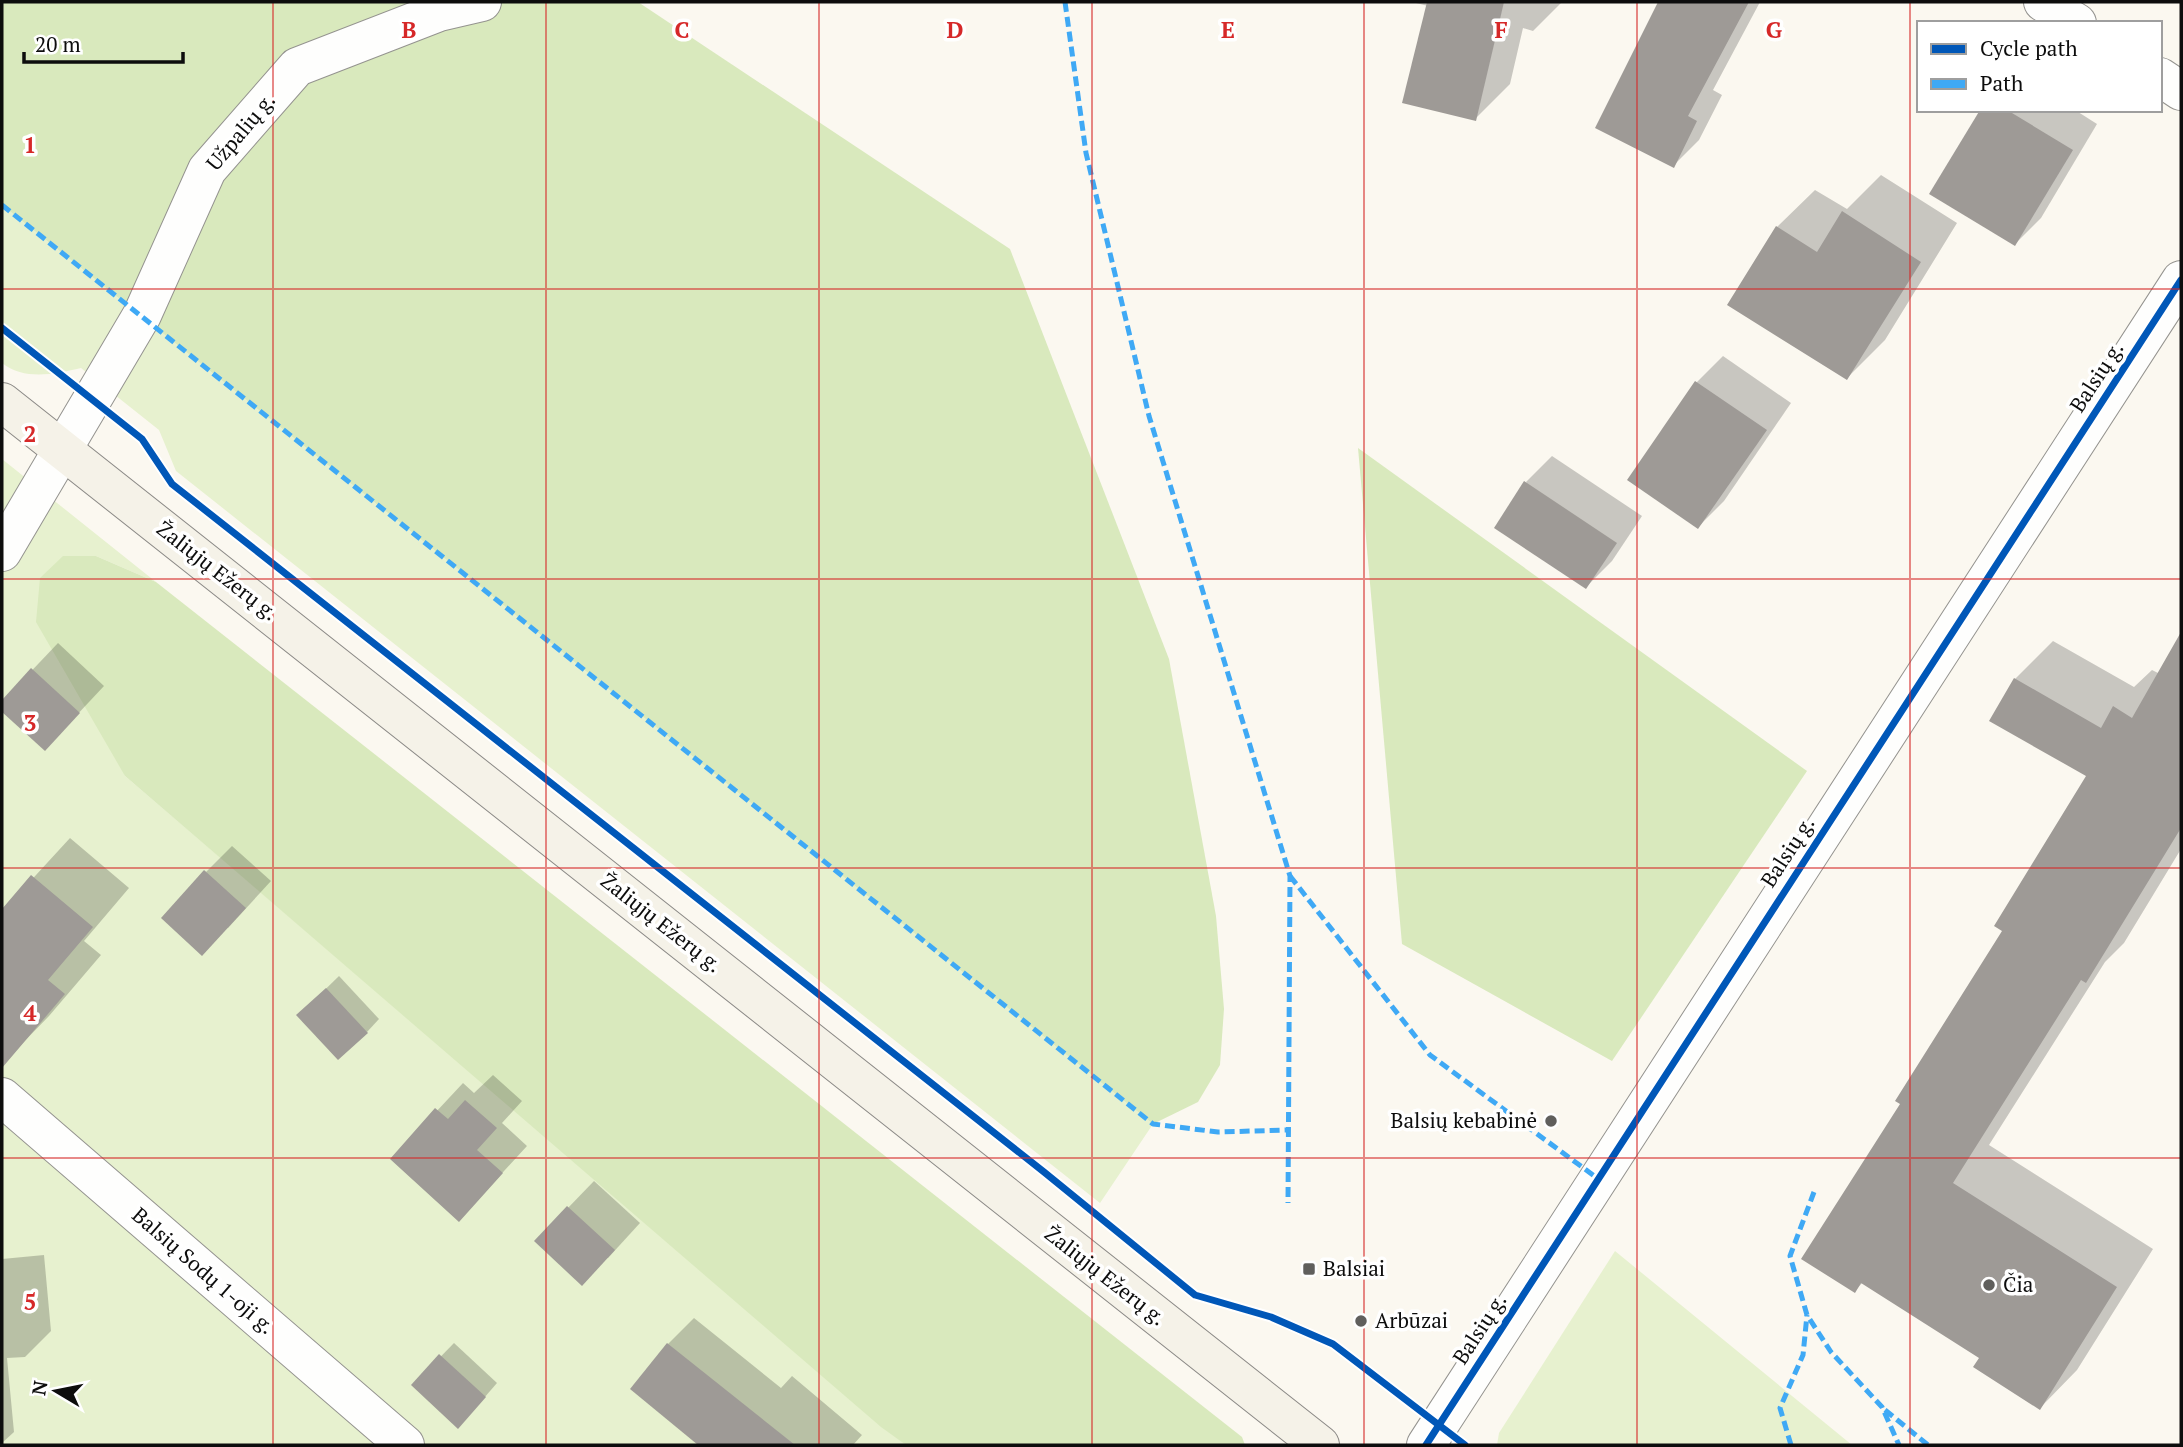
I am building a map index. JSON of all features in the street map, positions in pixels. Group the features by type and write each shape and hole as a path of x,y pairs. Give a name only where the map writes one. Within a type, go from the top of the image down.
{"main road":[{"name":"Žaliųjų Ežerų g.","path":"2,402 1320,1445"}],"street":[{"name":"Užpalių g.","path":"2,552 142,315 207,170 297,67 439,12 482,2"},
{"path":"2043,2 2074,21"},
{"path":"2162,78 2181,91"},
{"name":"Balsių g.","path":"1426,1445 2181,280"},
{"name":"Balsių Sodų 1-oji g.","path":"2,1097 405,1445"}],"green space":[{"path":"2,2 638,2 1010,249 1169,659 1216,916 1224,1009 1220,1065 1198,1102 1153,1124 2,205"},
{"path":"2,205 1153,1124 1100,1203 176,471 159,430 81,368 51,374 30,374 11,369 2,363"},
{"path":"1358,448 1807,771 1612,1061 1402,944"},
{"path":"2,459 156,582 96,556 63,556 125,776 906,1445 2,1445"},
{"path":"63,556 96,556 156,582 1242,1437 1245,1445 906,1445 881,1427 125,776 36,622 40,578"},
{"path":"1615,1251 1852,1445 1497,1445 1499,1433"}],"building":[{"path":"1427,2 1504,2 1476,121 1402,103"},
{"path":"1658,2 1749,2 1688,116 1697,121 1674,168 1595,128"},
{"path":"1979,112 2010,112 2073,150 2015,246 1929,194"},
{"path":"1842,211 1921,262 1847,380 1727,305 1776,226 1817,252"},
{"path":"1695,381 1767,430 1698,529 1627,480"},
{"path":"1524,481 1617,543 1586,589 1494,528"},
{"path":"2181,632 2181,828 2086,983 2081,980 1953,1183 2117,1287 2040,1410 1973,1367 1979,1358 1861,1283 1855,1293 1801,1259 1900,1104 1895,1101 2002,931 1994,926 2086,776 1989,721 2014,678 2101,728 2113,706 2132,718"},
{"path":"31,668 80,713 45,751 2,712 2,700"},
{"path":"204,870 246,908 202,956 161,918"},
{"path":"31,875 93,927 48,980 65,994 2,1068 2,909"},
{"path":"326,988 368,1033 338,1060 296,1015"},
{"path":"465,1100 497,1128 477,1150 503,1173 459,1222 390,1159 435,1108 448,1119"},
{"path":"567,1206 615,1250 582,1286 534,1241"},
{"path":"667,1343 795,1445 698,1445 630,1389"},
{"path":"439,1354 486,1397 458,1429 411,1385"}],"marked path":[{"path":"1065,2 1086,153 1149,416 1290,876 1288,1203"},
{"path":"2,205 1153,1124 1218,1132 1289,1130"},
{"path":"1290,876 1430,1055 1597,1178"},
{"path":"1814,1192 1790,1256 1807,1315 1831,1352 1882,1407 1899,1445"},
{"path":"1791,1445 1780,1408 1803,1355 1807,1315"},
{"path":"1885,1410 1928,1445"}],"cycle path":[{"path":"1426,1445 2181,280"},
{"path":"2,328 142,439 172,484 1044,1172 1195,1295 1271,1317 1333,1344 1465,1445"}],"place":[{"name":"Balsių kebabinė","path":"1551,1121"},
{"name":"Balsiai","path":"1309,1269"},
{"name":"Čia","path":"1989,1285"},
{"name":"Arbūzai","path":"1361,1321"}]}
